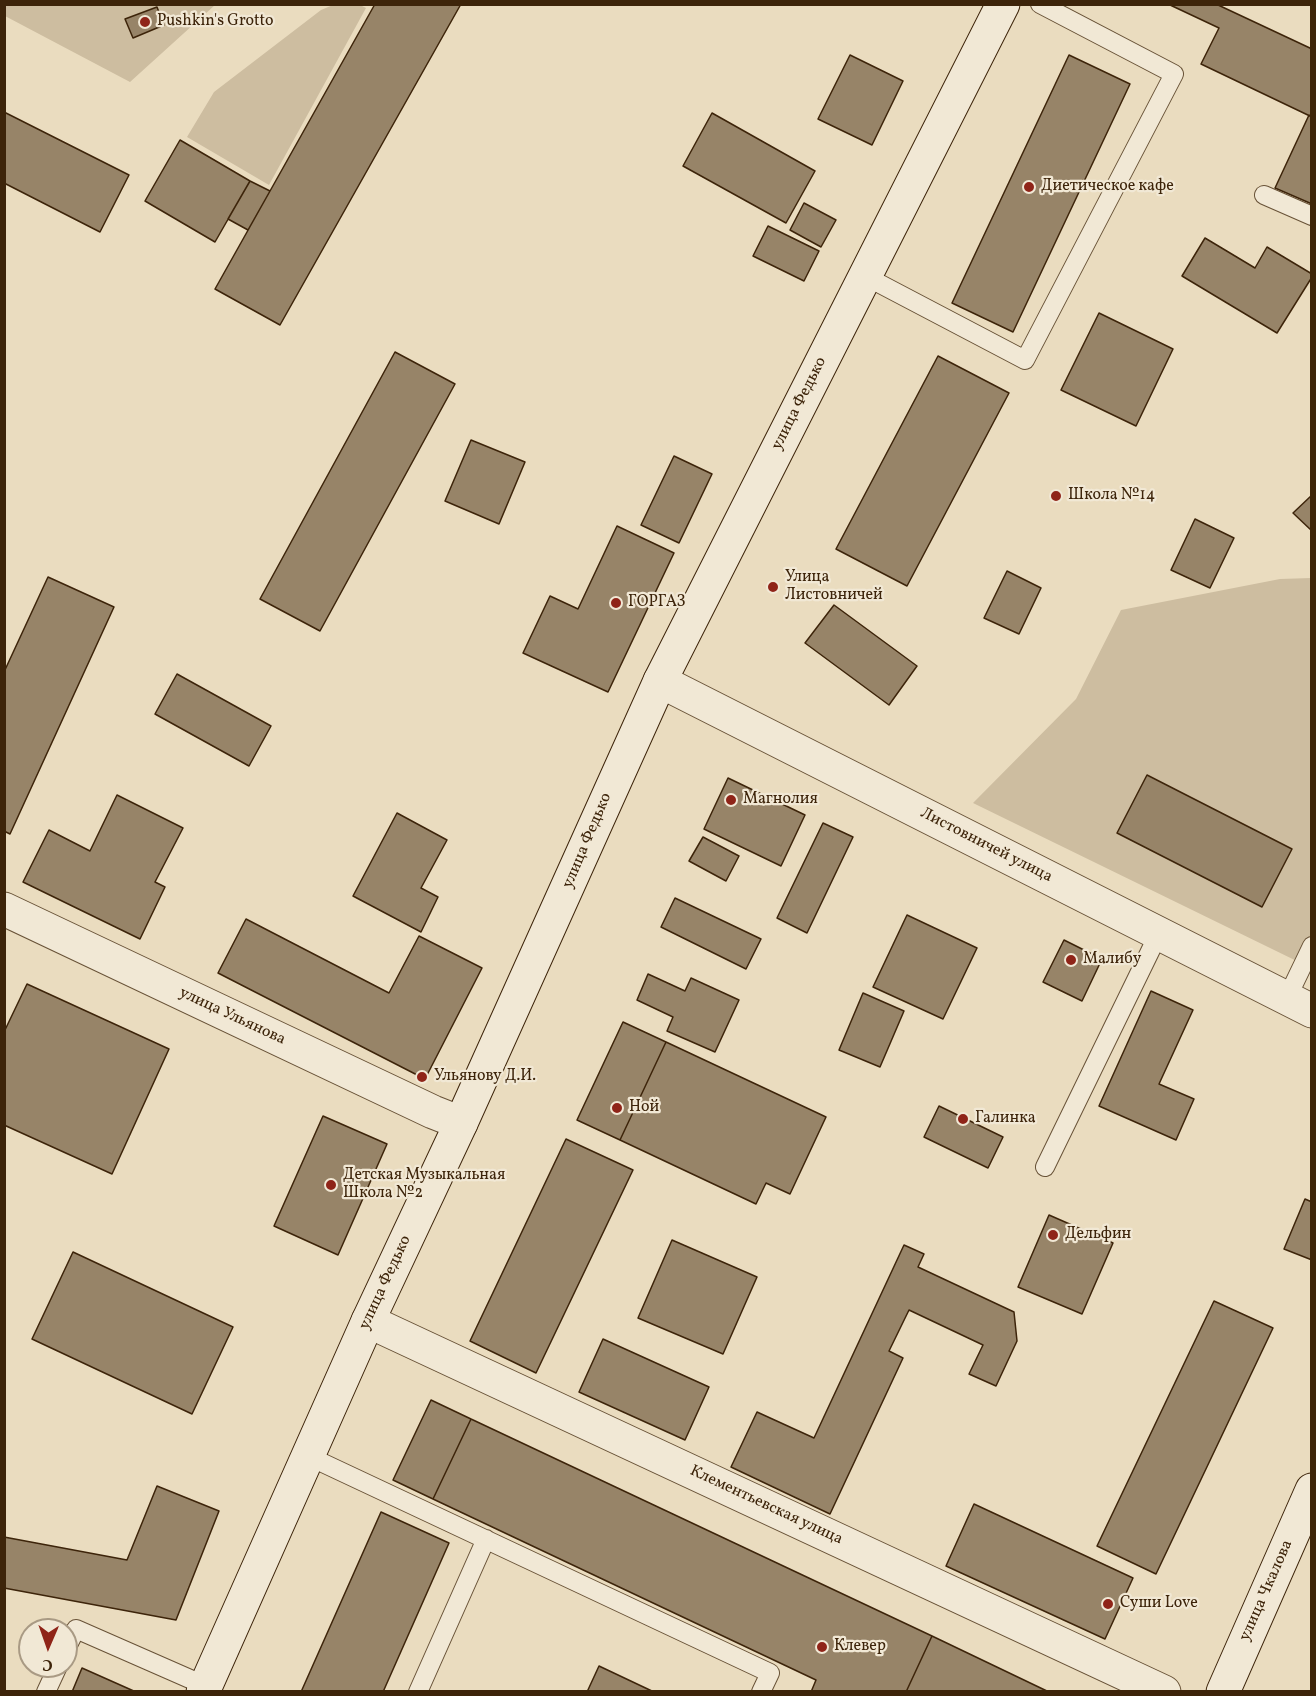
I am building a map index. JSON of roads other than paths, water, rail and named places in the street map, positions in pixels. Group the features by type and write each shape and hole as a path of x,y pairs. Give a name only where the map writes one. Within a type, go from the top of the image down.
{"main road":[{"name":"улица Федько","path":"205,1689 368,1321 461,1123 660,681 1003,4"},
{"name":"Листовничей улица","path":"660,681 1299,1004"},
{"name":"улица Ульянова","path":"4,909 433,1112 461,1123"},
{"name":"Клементьевская улица","path":"368,1321 1164,1692"},
{"name":"улица Чкалова","path":"1222,1692 1311,1490"}],"lane":[{"path":"865,276 1025,360 1174,74 1040,4"},
{"path":"1264,195 1311,216"},
{"path":"1045,1167 1159,933"},
{"path":"1299,1004 1311,945"},
{"path":"308,1456 770,1673 761,1692"},
{"path":"418,1692 486,1539"},
{"path":"78,1630 205,1689"},
{"path":"46,1692 52,1678"}],"place":[{"name":"Pushkin's Grotto","path":"145,22"},
{"name":"Диетическое кафе","path":"1029,187"},
{"name":"Школа №14","path":"1056,496"},
{"name":"Улица Листовничей","path":"773,587"},
{"name":"ГОРГАЗ","path":"616,603"},
{"name":"Магнолия","path":"731,800"},
{"name":"Малибу","path":"1071,960"},
{"name":"Ульянову Д.И.","path":"422,1077"},
{"name":"Ной","path":"617,1108"},
{"name":"Галинка","path":"963,1119"},
{"name":"Детская Музыкальная Школа №2","path":"331,1185"},
{"name":"Дельфин","path":"1053,1235"},
{"name":"Суши Love","path":"1108,1604"},
{"name":"Клевер","path":"822,1647"}]}
